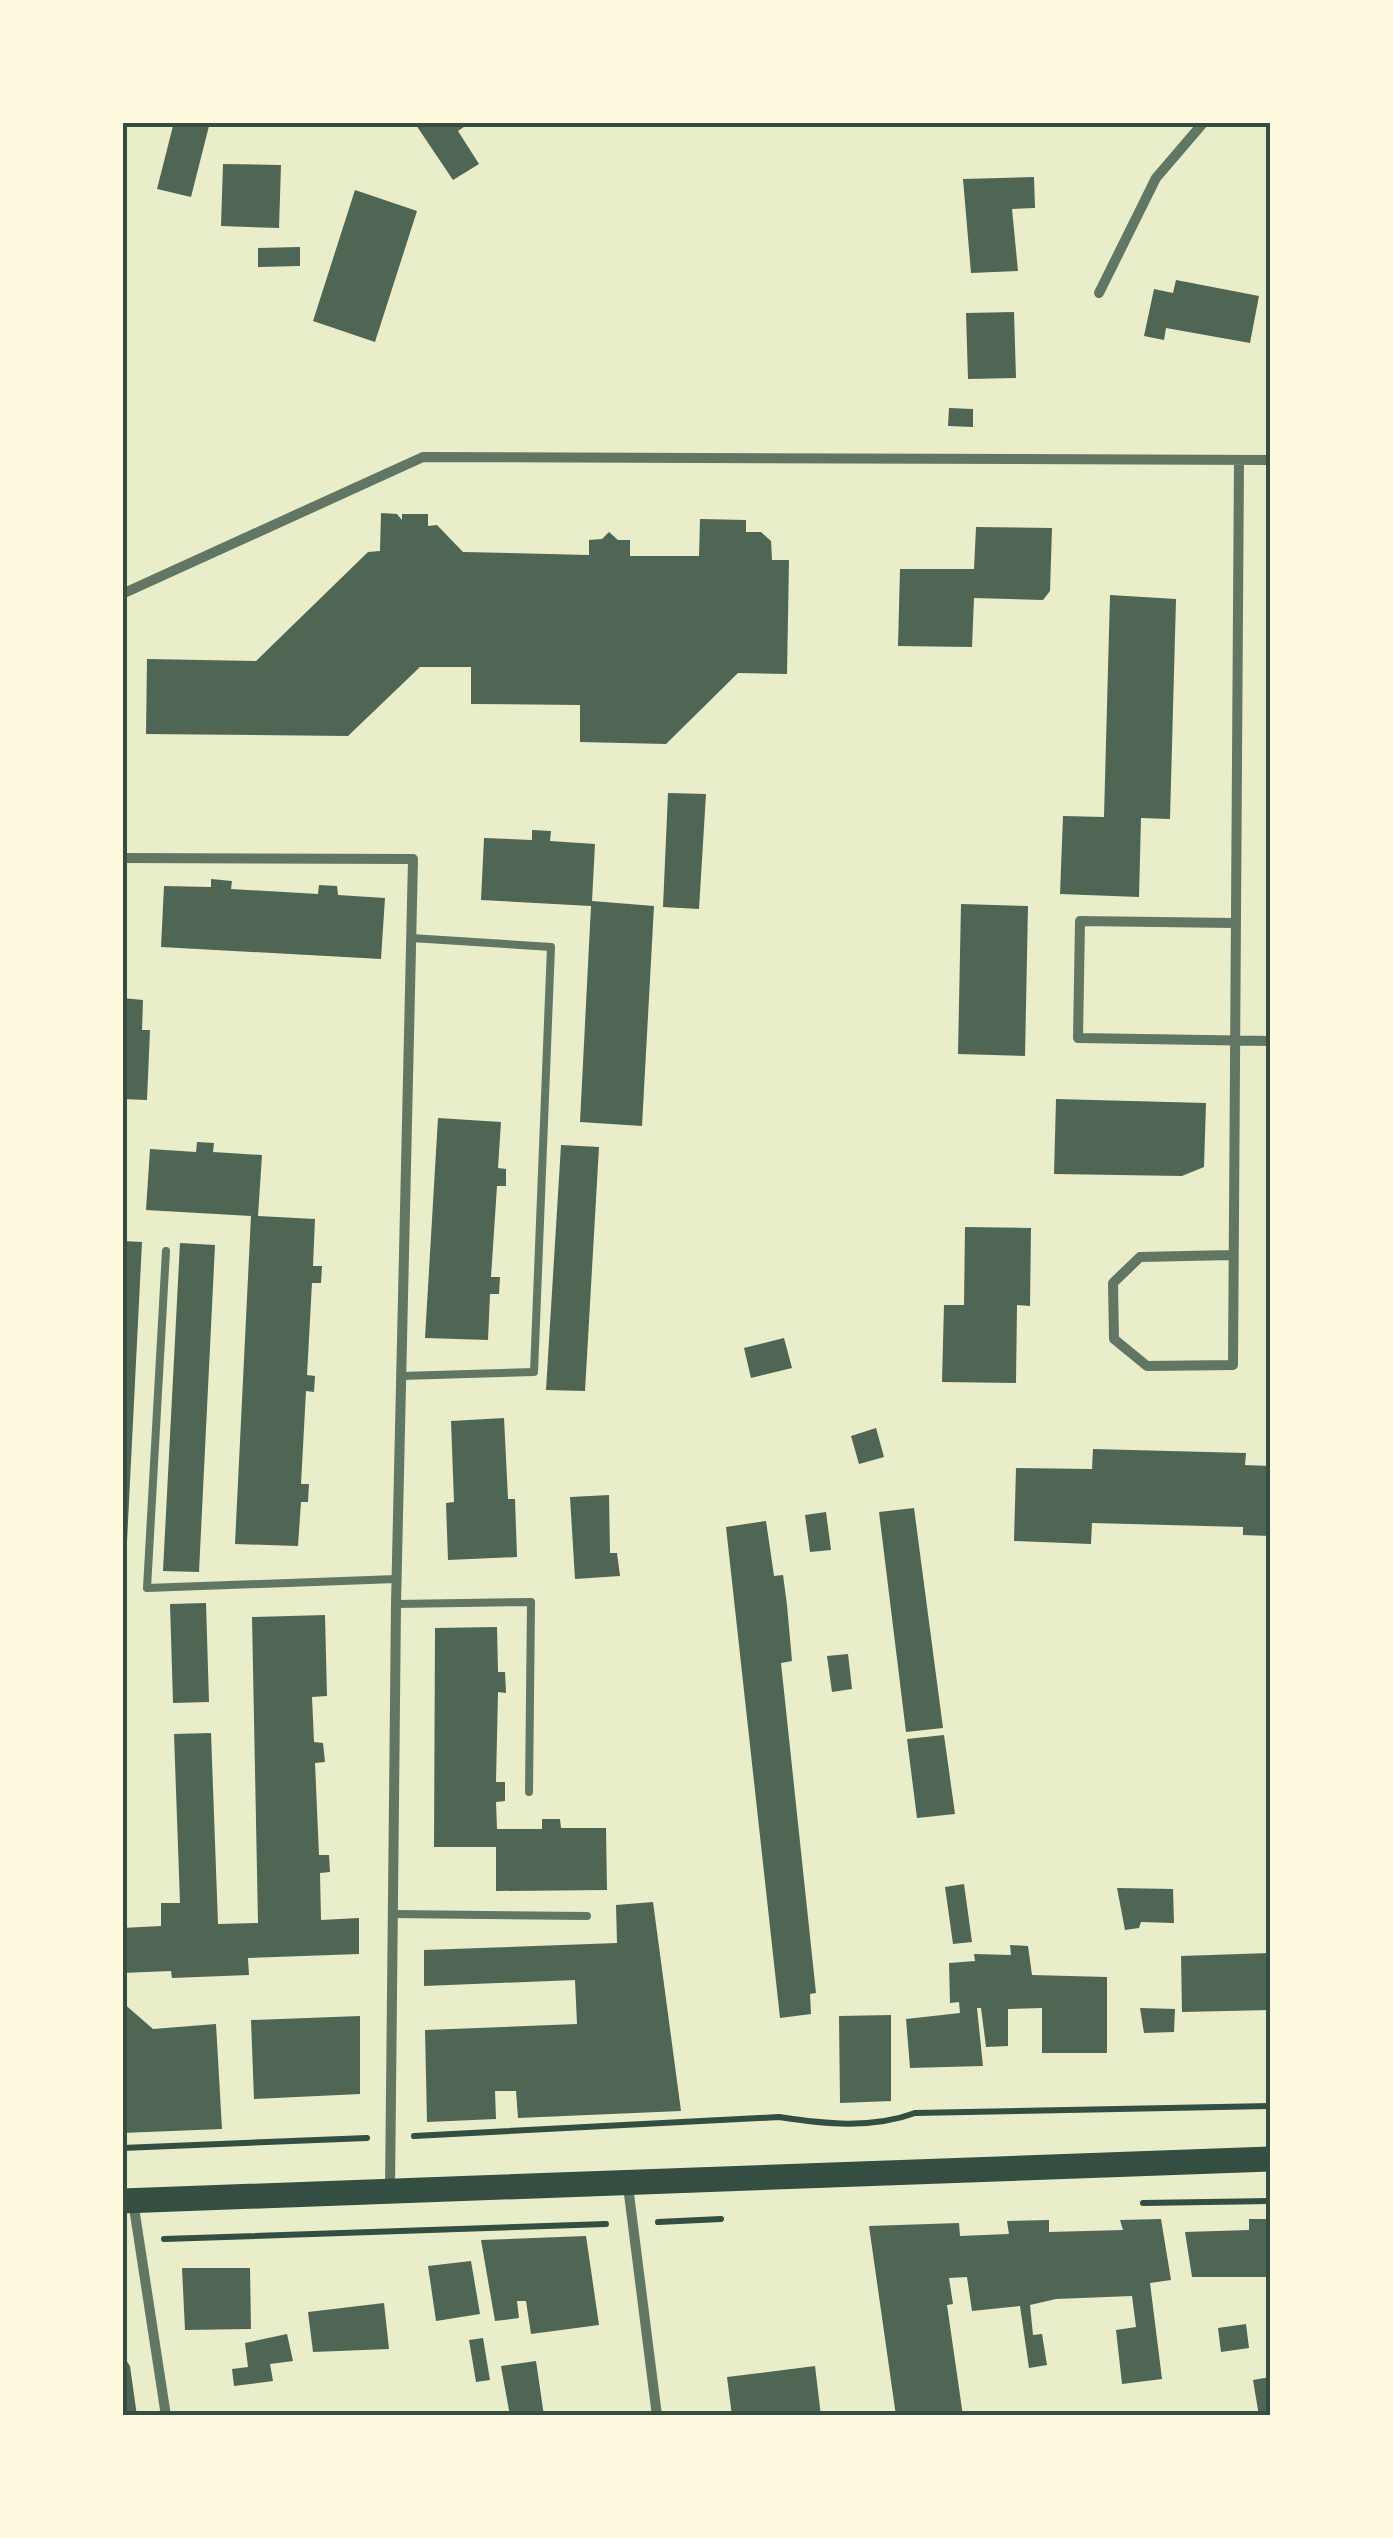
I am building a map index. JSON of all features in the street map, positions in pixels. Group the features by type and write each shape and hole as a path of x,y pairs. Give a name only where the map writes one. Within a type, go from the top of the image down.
{"main road":[{"path":"128,2200 628,2186 1270,2160"}],"street":[{"path":"1099,293 1156,178 1204,122"},
{"path":"122,594 423,457 1270,460"},
{"path":"1232,1254 1140,1257 1113,1283 1114,1339 1148,1366 1233,1366 1232,1040 1239,460"},
{"path":"122,858 413,859 396,1578 387,2138 390,2190"},
{"path":"1234,924 1080,921 1078,1038 1270,1041"},
{"path":"628,2186 657,2416"},
{"path":"128,2200 166,2416"}],"lane":[{"path":"401,1376 534,1372 551,947 411,938"},
{"path":"166,1251 148,1588 396,1578"},
{"path":"396,1604 531,1602 529,1792"},
{"path":"391,1914 587,1916"}],"path":[{"path":"122,2148 779,2117 823,2124 894,2121 916,2114 1270,2106"}],"building":[{"path":"174,122 210,122 191,197 157,189"},
{"path":"414,122 471,122 458,131 479,164 453,180"},
{"path":"223,164 281,165 279,228 221,226"},
{"path":"1034,177 1035,208 1012,209 1018,271 971,273 963,179"},
{"path":"355,190 417,211 375,342 313,321"},
{"path":"300,247 300,266 258,267 258,248"},
{"path":"1176,280 1259,296 1250,343 1166,328 1164,340 1144,336 1154,289 1173,293"},
{"path":"1014,312 1016,378 968,379 966,313"},
{"path":"949,408 973,409 973,427 948,426"},
{"path":"381,513 397,514 402,520 402,514 428,514 428,526 437,525 463,552 589,555 589,540 602,539 609,532 618,540 630,540 630,556 699,556 700,519 746,520 746,532 761,532 771,541 772,560 789,560 787,674 738,673 666,744 580,742 580,705 471,704 471,667 420,667 348,736 146,734 147,659 256,661 368,552 380,551"},
{"path":"976,527 1052,528 1050,591 1043,600 974,598 972,647 898,646 900,569 974,569"},
{"path":"1110,595 1176,599 1170,819 1141,818 1139,897 1060,894 1063,816 1104,817"},
{"path":"668,793 706,794 699,909 663,907"},
{"path":"532,830 551,831 550,841 595,844 592,901 654,906 642,1126 580,1122 591,906 481,900 484,838 532,840"},
{"path":"211,879 232,881 231,889 318,894 319,885 337,886 338,895 385,898 381,959 161,947 164,886 211,887"},
{"path":"961,904 1028,906 1025,1056 958,1054"},
{"path":"122,998 143,1000 142,1030 150,1030 147,1100 122,1099"},
{"path":"1056,1099 1206,1103 1204,1167 1182,1176 1054,1174"},
{"path":"438,1118 501,1122 498,1168 506,1169 506,1186 497,1186 491,1277 500,1277 499,1294 490,1294 488,1340 425,1338"},
{"path":"197,1142 214,1143 213,1152 262,1155 258,1216 315,1219 313,1266 322,1266 321,1283 312,1283 307,1375 315,1376 314,1392 306,1391 301,1484 309,1484 308,1502 301,1502 298,1546 235,1544 251,1216 146,1210 150,1149 196,1152"},
{"path":"561,1145 599,1147 585,1391 546,1390"},
{"path":"965,1227 1031,1228 1030,1306 1017,1305 1016,1383 942,1382 944,1305 964,1305"},
{"path":"122,1241 142,1242 126,1562 122,1562"},
{"path":"180,1243 215,1245 199,1572 163,1571"},
{"path":"784,1338 792,1368 751,1378 744,1348"},
{"path":"504,1418 508,1499 515,1499 517,1557 448,1560 446,1503 454,1502 451,1421"},
{"path":"876,1428 884,1457 859,1464 851,1436"},
{"path":"1093,1449 1246,1453 1245,1465 1270,1466 1270,1536 1243,1535 1243,1527 1092,1523 1091,1544 1014,1541 1016,1468 1092,1469"},
{"path":"609,1495 610,1553 617,1553 620,1576 575,1579 570,1497"},
{"path":"914,1508 943,1728 906,1732 879,1512"},
{"path":"826,1512 831,1550 810,1552 805,1515"},
{"path":"766,1521 774,1576 783,1575 787,1605 792,1661 781,1663 816,1993 810,1994 811,2014 780,2018 726,1527"},
{"path":"206,1603 209,1702 173,1703 170,1604"},
{"path":"325,1615 327,1696 312,1697 314,1742 323,1743 325,1762 315,1763 319,1855 329,1855 330,1872 320,1873 321,1920 359,1918 359,1954 248,1958 249,1975 172,1978 171,1971 122,1973 122,1928 161,1926 161,1903 180,1903 174,1734 211,1733 218,1924 258,1923 252,1617"},
{"path":"497,1627 498,1672 505,1672 506,1693 498,1692 496,1782 505,1782 505,1801 496,1802 497,1829 542,1829 542,1819 560,1819 561,1828 606,1828 607,1890 496,1891 496,1847 434,1847 435,1628"},
{"path":"848,1654 852,1689 832,1692 827,1656"},
{"path":"944,1735 955,1814 917,1818 907,1739"},
{"path":"964,1884 972,1942 953,1944 945,1887"},
{"path":"1117,1888 1173,1889 1174,1923 1141,1922 1139,1928 1125,1930"},
{"path":"653,1902 681,2111 518,2118 516,2091 495,2091 496,2119 427,2122 425,2030 577,2024 575,1980 424,1986 424,1950 617,1943 616,1905"},
{"path":"1010,1945 1028,1946 1032,1975 1107,1977 1107,2053 1042,2053 1042,2008 1008,2009 1008,2046 986,2047 981,2008 977,2008 983,2066 910,2068 906,2019 960,2013 959,2002 950,2003 949,1963 975,1961 974,1954 1011,1955"},
{"path":"1270,1953 1270,2010 1182,2012 1181,1956"},
{"path":"122,2002 153,2029 216,2024 222,2129 122,2133"},
{"path":"1140,2008 1175,2009 1174,2032 1144,2033"},
{"path":"891,2015 891,2101 840,2103 839,2016"},
{"path":"360,2016 360,2094 254,2099 251,2020"},
{"path":"1161,2219 1171,2280 1150,2283 1162,2379 1122,2384 1116,2330 1136,2327 1132,2296 1056,2299 1030,2305 1033,2335 1042,2334 1047,2365 1029,2368 1020,2306 972,2311 967,2277 949,2278 953,2304 947,2305 963,2416 896,2416 869,2226 959,2223 960,2236 1009,2234 1007,2221 1049,2220 1049,2232 1123,2230 1120,2220"},
{"path":"1249,2219 1270,2219 1270,2277 1192,2277 1185,2232 1249,2230"},
{"path":"586,2236 599,2325 531,2334 526,2301 517,2301 519,2318 495,2321 481,2240"},
{"path":"471,2261 480,2314 436,2321 428,2266"},
{"path":"182,2268 250,2268 251,2329 185,2330"},
{"path":"384,2303 389,2349 313,2352 308,2312"},
{"path":"1246,2324 1249,2348 1221,2352 1218,2328"},
{"path":"287,2334 293,2361 270,2364 273,2381 234,2386 232,2369 248,2367 245,2343"},
{"path":"483,2338 490,2380 476,2382 469,2340"},
{"path":"122,2354 130,2366 137,2416 122,2416"},
{"path":"536,2361 544,2416 510,2416 501,2366"},
{"path":"815,2366 821,2416 732,2416 727,2377"},
{"path":"1270,2377 1270,2416 1259,2416 1253,2380"}]}
